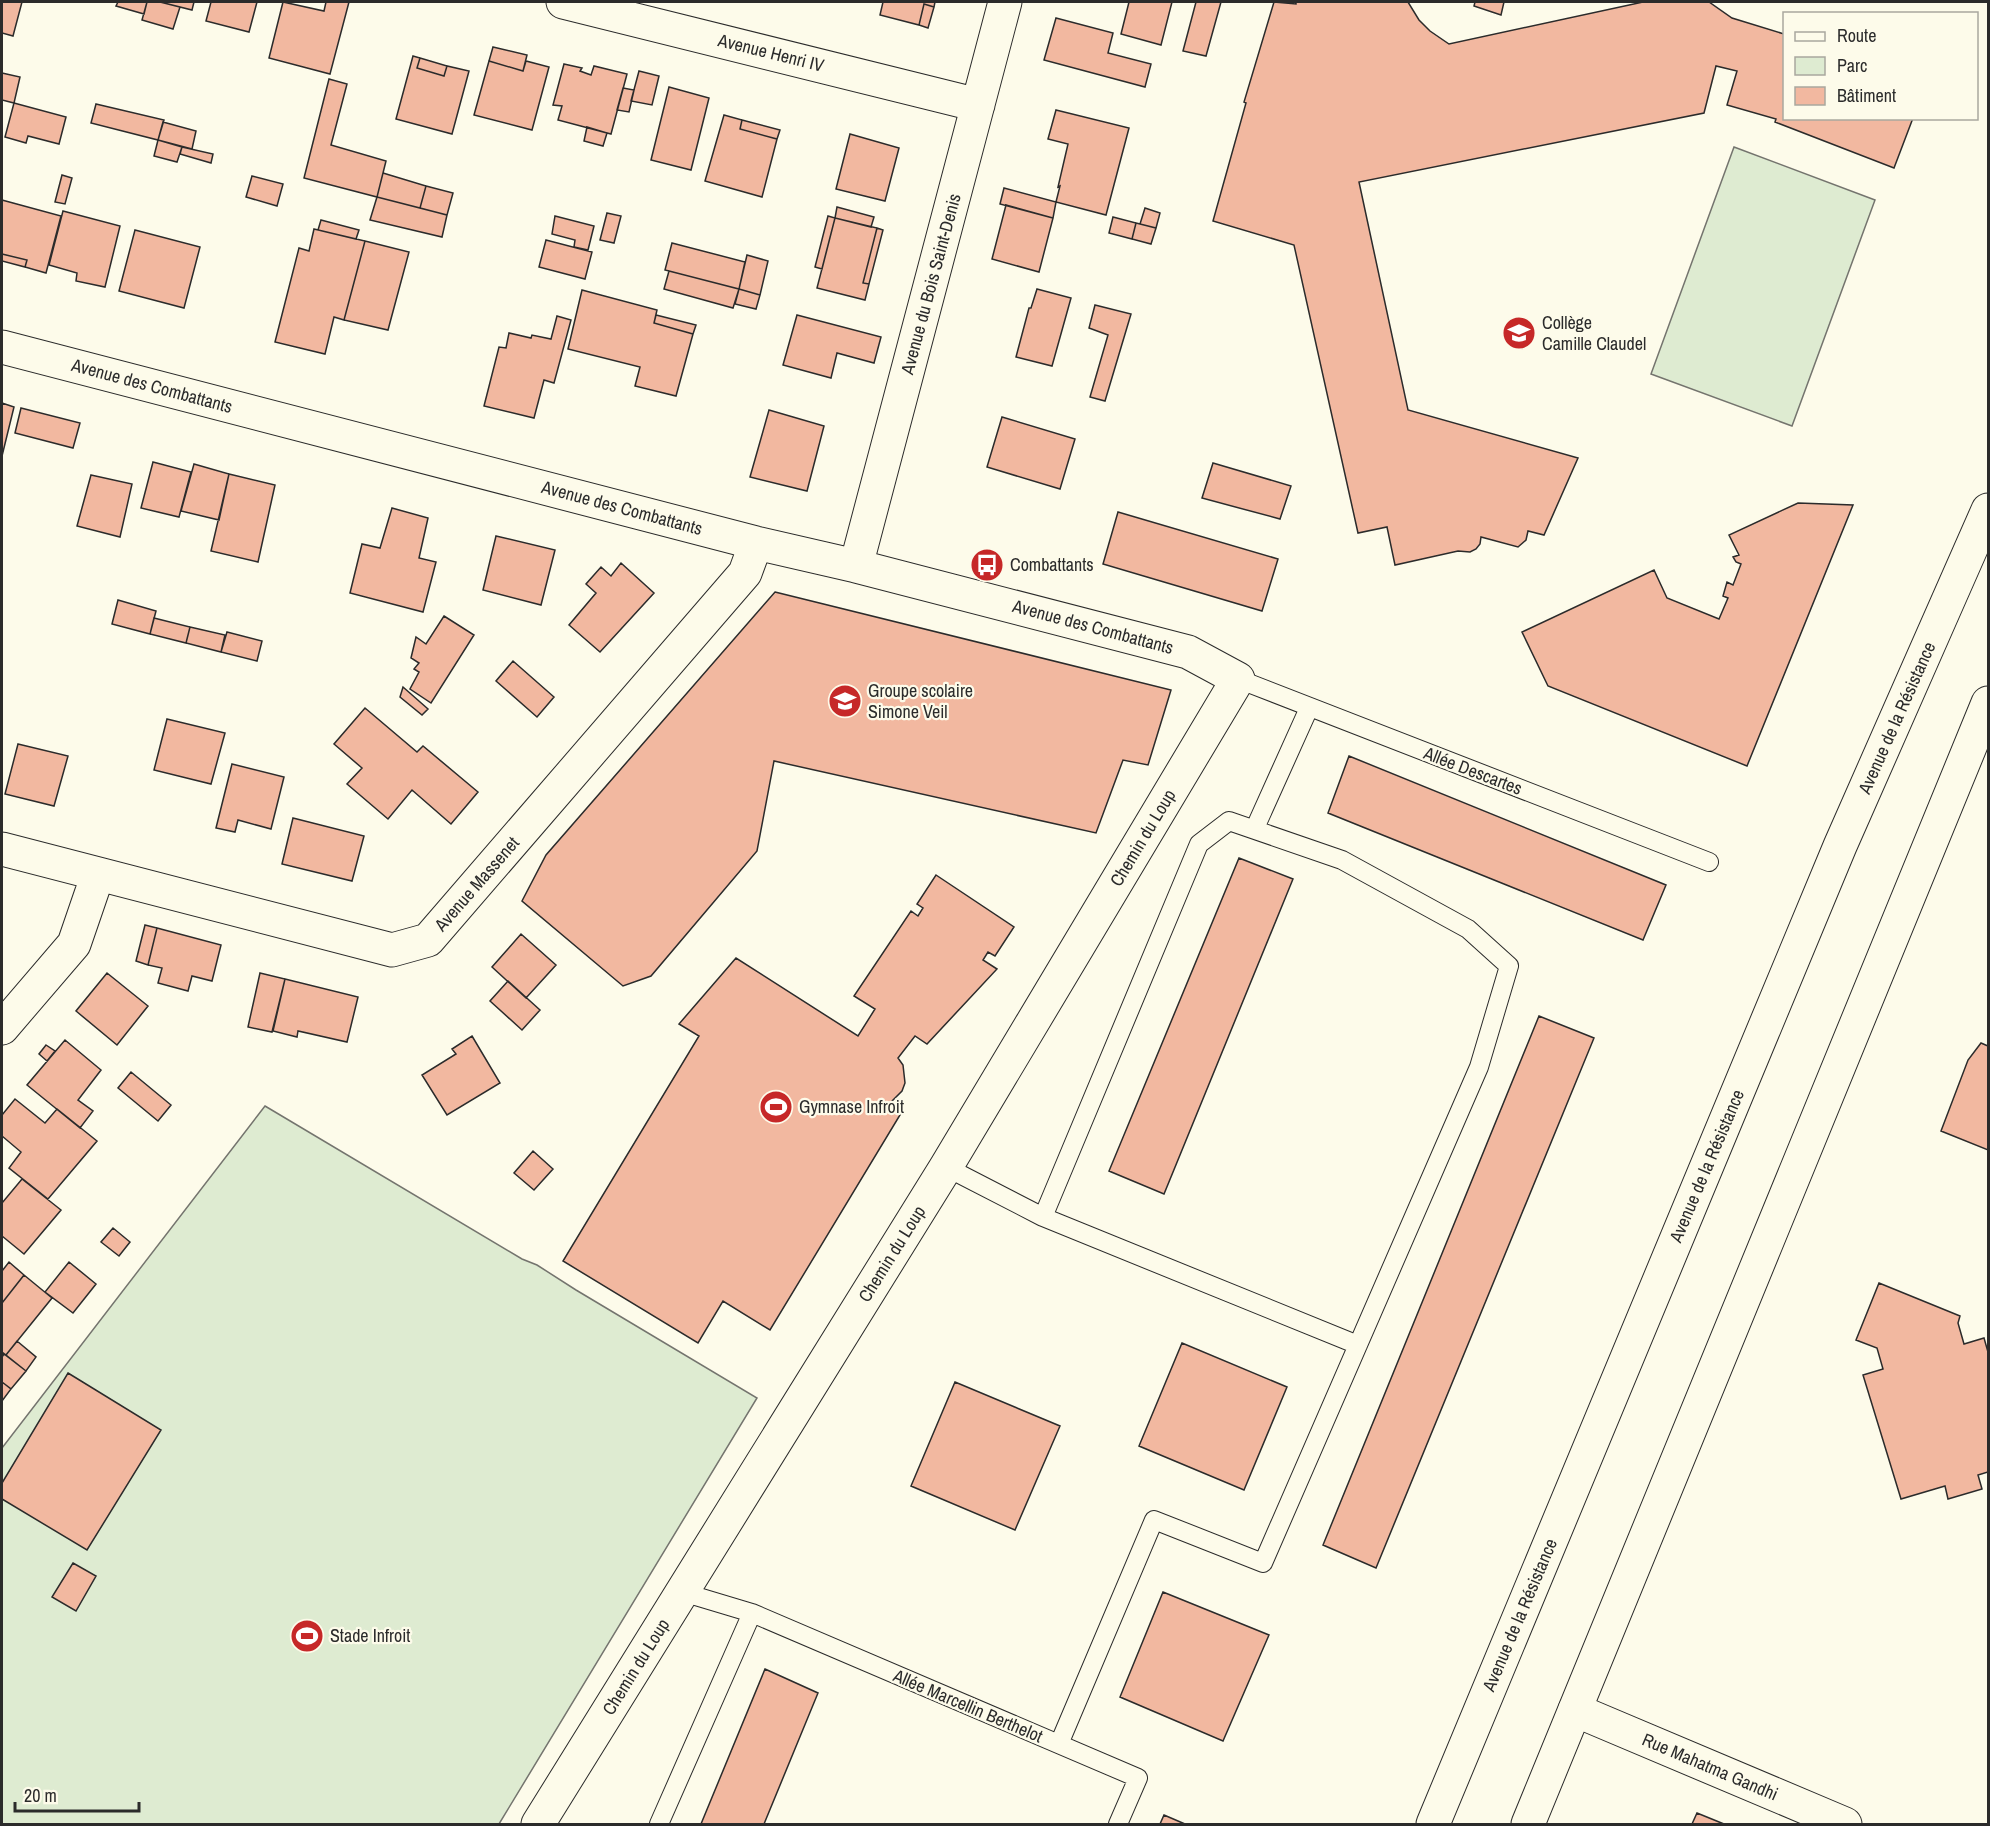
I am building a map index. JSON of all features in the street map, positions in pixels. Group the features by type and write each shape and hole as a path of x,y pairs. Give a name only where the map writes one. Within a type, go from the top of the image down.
{"street":[{"name":"Avenue Henri IV","path":"563,2 978,105"},
{"name":"Avenue du Bois Saint-Denis","path":"856,566 1005,2"},
{"name":"Avenue des Combattants","path":"2,347 756,543 856,566 1188,652 1238,679"},
{"name":"Avenue de la Résistance","path":"1433,1824 1844,839 1989,510"},
{"name":"Avenue Massenet","path":"2,849 392,950 428,940 745,573 756,543"},
{"name":"Chemin du Loup","path":"538,1824 946,1167 1238,679"},
{"path":"1528,1824 1989,703"},
{"path":"2,1028 74,944 98,874"},
{"name":"Rue Mahatma Gandhi","path":"1575,1710 1845,1824"}],"lane":[{"name":"Allée Descartes","path":"1238,679 1709,862"},
{"path":"1256,828 1309,708"},
{"path":"1043,1217 1199,844 1229,820 1342,860 1468,929 1509,966 1479,1067 1263,1563 1154,1520 1059,1744"},
{"path":"946,1167 1043,1217 1358,1345"},
{"name":"Allée Marcellin Berthelot","path":"682,1592 752,1614 1138,1778 1118,1824"},
{"path":"659,1824 752,1614"}],"green space":[{"path":"1734,147 1875,200 1792,426 1651,374"},
{"name":"Stade Infroit","path":"265,1106 522,1259 537,1265 757,1398 499,1824 2,1824 2,1448"}],"building":[{"path":"2,2 22,2 13,36 2,33"},
{"path":"118,2 147,2 144,14 116,6"},
{"path":"147,2 160,2 180,7 173,29 142,20"},
{"path":"160,2 194,2 192,10"},
{"path":"211,2 257,2 249,32 206,21"},
{"path":"283,2 324,11 326,2 349,2 330,74 269,58"},
{"path":"883,2 935,2 934,7 924,4 919,25 880,15"},
{"path":"1129,2 1172,2 1161,45 1121,34"},
{"path":"1196,2 1221,2 1206,56 1183,51"},
{"path":"1274,2 1296,4 1296,2 1408,2 1419,20 1449,44 1643,2 1709,2 1732,18 1783,34 1783,120 1912,120 1894,168 1775,122 1776,119 1727,105 1737,71 1716,66 1704,113 1359,182 1408,410 1578,458 1544,535 1528,531 1526,540 1518,547 1481,537 1480,544 1470,552 1458,551 1395,565 1387,527 1358,533 1294,245 1213,221 1246,103 1244,102"},
{"path":"1475,2 1504,2 1501,15 1474,6"},
{"path":"924,4 934,7 928,28 919,25"},
{"path":"1056,18 1113,33 1108,53 1151,64 1145,87 1044,60"},
{"path":"493,47 527,55 523,71 489,61"},
{"path":"413,56 420,58 417,68 444,76 447,66 469,71 452,134 396,119"},
{"path":"420,58 447,66 444,76 417,68"},
{"path":"489,61 523,71 526,61 549,67 532,130 474,115"},
{"path":"564,64 582,68 580,71 591,75 594,66 627,74 611,134 558,120 562,106 553,105"},
{"path":"639,71 659,76 652,105 631,101"},
{"path":"2,73 20,77 14,103 2,100"},
{"path":"329,79 347,84 331,145 386,161 377,197 304,178"},
{"path":"669,87 709,98 691,170 651,160"},
{"path":"623,88 634,90 629,112 617,110"},
{"path":"14,103 66,117 59,144 28,136 26,143 5,137"},
{"path":"96,104 164,120 158,140 91,123"},
{"path":"1056,110 1129,128 1106,215 1056,202 1068,144 1048,139"},
{"path":"724,115 742,120 740,129 777,139 762,197 705,181"},
{"path":"742,120 780,130 777,139 740,129"},
{"path":"163,122 196,131 192,149 158,140"},
{"path":"587,127 607,133 603,146 584,141"},
{"path":"850,134 899,148 885,201 836,189"},
{"path":"158,140 182,147 177,162 154,156"},
{"path":"182,147 213,154 211,163 180,154"},
{"path":"383,173 426,186 420,208 377,197"},
{"path":"62,175 72,178 65,204 55,202"},
{"path":"252,176 283,184 277,206 246,197"},
{"path":"426,186 453,193 447,215 420,208"},
{"path":"1004,188 1056,202 1053,218 1000,204"},
{"path":"377,197 447,215 442,237 370,220"},
{"path":"2,200 61,216 46,273 25,267 27,260 2,254"},
{"path":"1006,205 1053,218 1039,272 992,259"},
{"path":"837,207 874,217 871,227 835,218"},
{"path":"1145,208 1160,213 1156,228 1140,224"},
{"path":"63,211 120,226 105,287 76,281 77,273 49,265"},
{"path":"607,213 621,216 614,243 600,240"},
{"path":"555,216 594,226 588,250 574,247 575,240 552,234"},
{"path":"828,216 835,218 822,269 815,267"},
{"path":"1113,217 1136,223 1132,239 1109,233"},
{"path":"835,218 877,228 863,283 869,284 865,300 817,288"},
{"path":"321,220 359,230 356,239 318,230"},
{"path":"1136,223 1156,228 1151,244 1132,239"},
{"path":"877,228 883,230 869,284 863,283"},
{"path":"314,229 365,241 344,320 334,317 325,354 275,342 299,248 309,251"},
{"path":"135,230 200,247 184,308 119,291"},
{"path":"546,240 592,252 585,279 539,267"},
{"path":"365,241 409,252 388,330 344,320"},
{"path":"672,243 745,262 739,289 665,270"},
{"path":"2,254 27,260 25,267 2,261"},
{"path":"747,255 768,261 760,295 739,289"},
{"path":"669,271 739,289 733,308 664,289"},
{"path":"739,289 760,295 756,309 735,304"},
{"path":"1037,289 1071,298 1052,366 1016,357 1029,308 1031,308"},
{"path":"582,290 657,310 654,323 693,334 676,396 635,386 640,367 568,349"},
{"path":"1095,305 1131,314 1105,401 1090,397 1108,335 1089,328"},
{"path":"656,315 696,325 693,334 654,323"},
{"path":"797,315 881,337 874,363 837,353 831,378 783,365"},
{"path":"557,316 571,320 554,383 544,380 534,418 484,406 499,347 506,348 509,333 531,338 532,335 551,339"},
{"path":"2,403 14,407 2,456"},
{"path":"21,408 80,423 73,448 15,433"},
{"path":"769,410 824,426 807,491 750,477"},
{"path":"1002,417 1075,439 1060,489 987,467"},
{"path":"153,462 191,472 179,517 141,508"},
{"path":"1213,463 1291,486 1280,519 1202,498"},
{"path":"194,464 229,474 219,520 181,511"},
{"path":"229,474 275,485 258,562 211,551"},
{"path":"91,475 132,484 120,537 77,526"},
{"path":"1798,503 1853,505 1747,766 1548,686 1522,632 1654,570 1667,598 1719,619 1728,598 1723,596 1727,582 1733,585 1741,564 1733,557 1739,555 1729,535"},
{"path":"392,508 428,518 419,558 436,562 423,612 350,593 362,544 380,548"},
{"path":"1118,512 1278,559 1262,611 1103,564"},
{"path":"496,536 555,550 541,605 483,590"},
{"path":"621,563 654,593 600,652 569,625 596,593 586,584 601,567 611,576"},
{"path":"775,592 1171,690 1148,765 1123,760 1096,833 774,761 757,851 651,976 623,986 522,901 546,855"},
{"path":"118,600 156,611 150,634 112,624"},
{"path":"444,616 474,635 431,703 410,689 419,672 414,669 419,663 411,658 416,637 426,644"},
{"path":"154,618 190,627 186,643 150,634"},
{"path":"190,627 225,635 221,652 186,643"},
{"path":"227,632 262,641 257,661 221,652"},
{"path":"513,661 554,697 537,717 496,681"},
{"path":"403,687 428,709 422,715 400,697"},
{"path":"365,708 417,752 423,746 478,792 451,824 412,790 388,819 347,784 362,768 334,744"},
{"path":"167,719 225,733 211,784 154,770"},
{"path":"18,744 68,756 54,806 5,794"},
{"path":"1349,756 1666,885 1643,940 1328,813"},
{"path":"232,764 284,777 271,829 238,820 235,832 216,828"},
{"path":"293,818 364,836 352,881 282,864"},
{"path":"1239,858 1293,879 1164,1194 1109,1171"},
{"name":"Gymnase Infroit","path":"936,875 1014,927 995,956 988,952 983,960 997,969 927,1044 915,1036 898,1058 903,1065 905,1083 902,1091 890,1103 903,1110 770,1330 723,1301 698,1343 563,1261 699,1036 679,1024 736,958 858,1036 875,1009 854,996 911,911 918,916 923,908 917,904"},
{"path":"145,925 157,928 148,965 136,961"},
{"path":"157,928 221,945 212,981 192,976 188,991 158,983 162,968 148,965"},
{"path":"521,934 556,965 526,998 492,967"},
{"path":"107,973 148,1006 117,1045 76,1011"},
{"path":"260,973 285,979 272,1032 248,1027"},
{"path":"285,979 358,997 347,1042 298,1031 297,1037 273,1031"},
{"path":"508,981 540,1010 522,1030 490,1001"},
{"path":"1539,1016 1594,1038 1376,1568 1323,1545"},
{"path":"472,1036 500,1083 447,1115 422,1075 456,1054 452,1049"},
{"path":"65,1040 101,1070 78,1100 93,1111 80,1128 27,1085"},
{"path":"1981,1043 1988,1046 1988,1150 1941,1131 1968,1060"},
{"path":"46,1045 55,1051 47,1061 39,1054"},
{"path":"131,1072 171,1105 158,1121 118,1088"},
{"path":"15,1099 45,1123 57,1109 97,1141 48,1199 9,1168 21,1152 2,1136 2,1115"},
{"path":"533,1151 553,1169 534,1190 514,1173"},
{"path":"22,1179 61,1210 24,1254 2,1236 2,1203"},
{"path":"113,1228 130,1242 119,1256 101,1242"},
{"path":"9,1262 24,1275 2,1303 2,1271"},
{"path":"69,1262 96,1284 73,1313 45,1292"},
{"path":"24,1275 52,1298 6,1355 2,1352 2,1303"},
{"path":"1879,1283 1960,1316 1958,1323 1964,1344 1984,1338 1988,1352 1988,1472 1978,1475 1982,1489 1948,1499 1945,1486 1901,1499 1863,1375 1883,1369 1877,1348 1856,1340"},
{"path":"17,1341 36,1357 26,1371 6,1355"},
{"path":"1182,1343 1287,1387 1244,1490 1139,1446"},
{"path":"4,1354 26,1371 11,1389 2,1382"},
{"path":"68,1373 161,1430 87,1550 2,1499 2,1483"},
{"path":"2,1382 11,1389 2,1401"},
{"path":"955,1382 1060,1426 1015,1530 911,1486"},
{"path":"73,1563 96,1576 76,1611 52,1597"},
{"path":"1163,1592 1269,1635 1223,1741 1120,1697"},
{"path":"765,1669 818,1693 764,1824 701,1824"},
{"path":"1697,1813 1724,1824 1692,1824"},
{"path":"1164,1815 1185,1824 1160,1824"}],"place":[{"name":"Collège Camille Claudel","path":"1519,333"},
{"name":"Combattants","path":"987,565"},
{"name":"Groupe scolaire Simone Veil","path":"845,701"},
{"name":"Gymnase Infroit","path":"776,1107"},
{"name":"Stade Infroit","path":"307,1636"}]}
